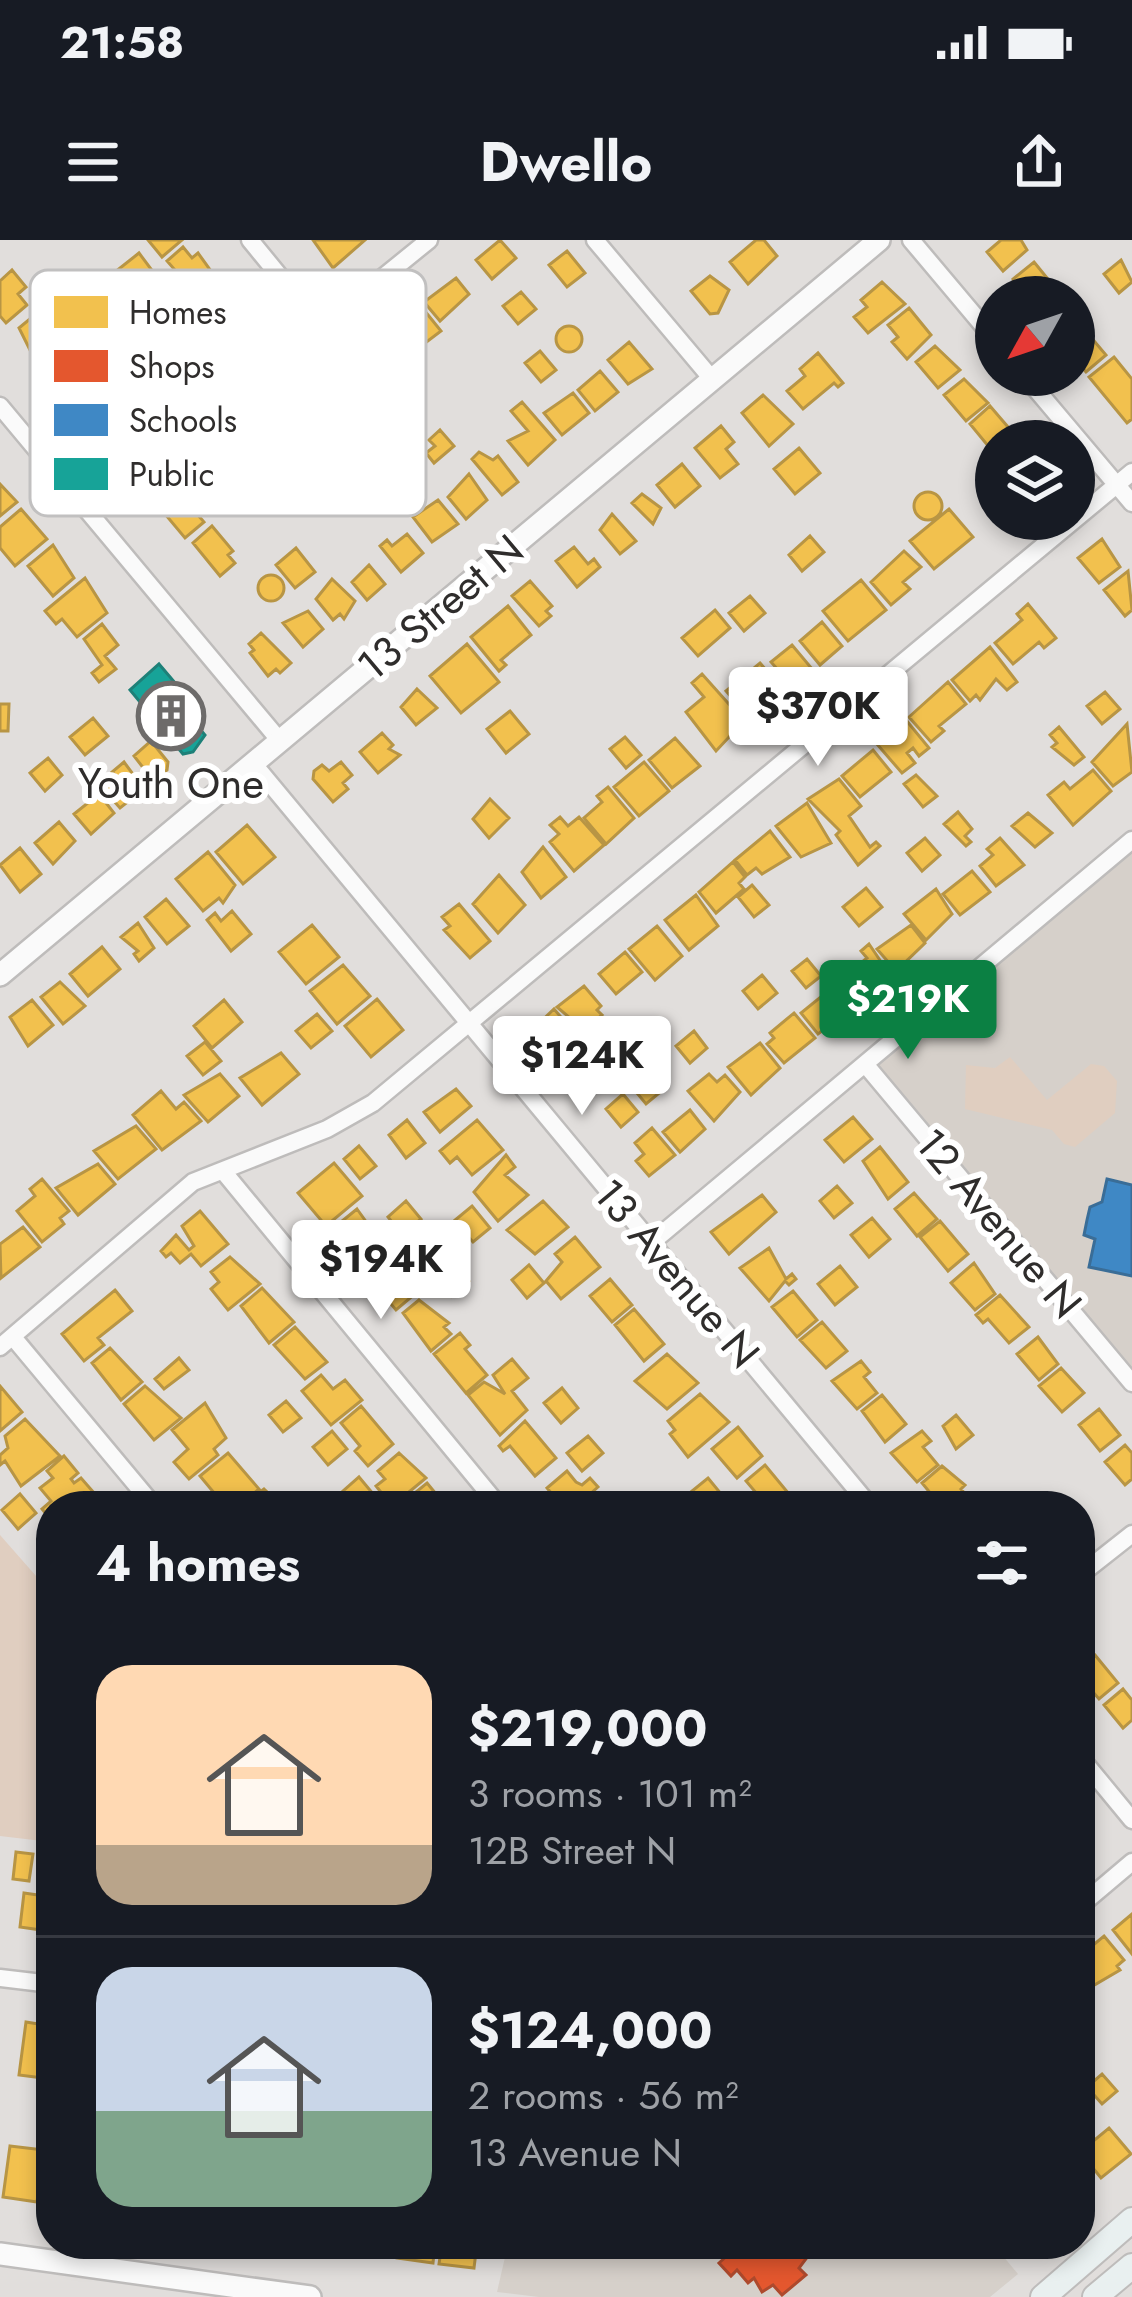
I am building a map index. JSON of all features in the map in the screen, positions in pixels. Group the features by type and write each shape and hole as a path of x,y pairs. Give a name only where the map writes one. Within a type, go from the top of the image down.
{"main road":[{"path":"1095,2252 1132,2220"},
{"path":"1043,2297 1087,2259"},
{"path":"1095,2297 1132,2266"}],"street":[{"path":"250,240 275,270"},
{"path":"392,270 429,240"},
{"path":"595,240 712,379"},
{"name":"13 Street N","path":"0,975 879,240"},
{"path":"911,240 975,316"},
{"path":"1042,396 1132,503"},
{"path":"0,406 30,442"},
{"path":"140,1491 6,1342 193,1182 352,1118 1132,472"},
{"path":"92,516 280,741"},
{"name":"13 Avenue N","path":"254,763 858,1491"},
{"path":"651,1243 1132,840"},
{"name":"12 Avenue N","path":"865,1064 1132,1382"},
{"path":"223,1171 487,1491"},
{"path":"1095,1563 1132,1534"},
{"path":"1095,1775 1132,1820"},
{"path":"1095,1893 1132,1862"},
{"path":"0,1978 36,1982"},
{"path":"0,2254 310,2297"}],"shaded area":[{"path":"1132,841 1132,1382 865,1064"},
{"path":"1010,1057 1047,1100 1091,1064 1104,1066 1117,1081 1115,1113 1075,1147 1064,1144 1052,1130 965,1109 966,1065 995,1068"},
{"path":"0,1535 36,1576 36,1840 0,1836"},
{"path":"505,2259 1006,2259 1018,2274 990,2297 539,2297 497,2292"}],"building: Homes":[{"path":"148,240 182,240 162,257"},
{"path":"313,240 365,240 333,268"},
{"path":"500,240 516,258 492,279 476,260"},
{"path":"756,240 764,240 777,256 748,284 730,262"},
{"path":"1001,240 1021,240 1027,250 1003,271 987,252"},
{"path":"183,247 192,258 198,253 210,270 175,270 167,261"},
{"path":"567,251 585,273 567,287 549,265"},
{"path":"139,253 151,269 150,270 118,270"},
{"path":"1121,260 1132,282 1119,293 1104,274"},
{"path":"1034,262 1045,276 1017,276"},
{"path":"12,270 26,287 18,294 27,305 6,323 0,316 0,281"},
{"path":"710,276 729,290 718,313 710,314 691,291"},
{"path":"456,278 469,294 440,321 426,300"},
{"path":"882,282 905,304 868,333 854,317 867,307 861,300"},
{"path":"521,292 536,309 518,324 503,306"},
{"path":"909,308 931,335 907,359 892,342 898,337 888,325"},
{"path":"426,312 441,331 426,342"},
{"path":"30,319 30,350 19,328"},
{"path":"569,326 582,339 569,352 556,339"},
{"path":"629,342 652,369 628,384 608,360"},
{"path":"1095,342 1106,355 1095,364"},
{"path":"935,346 960,370 938,388 916,362"},
{"path":"540,351 556,370 541,382 525,363"},
{"path":"818,353 843,383 838,387 834,383 803,409 787,391 805,376 800,369"},
{"path":"1114,357 1132,379 1132,419 1127,423 1095,384 1095,372"},
{"path":"600,371 618,392 595,411 578,390"},
{"path":"964,379 975,396 988,403 966,421 944,395"},
{"path":"573,393 589,413 562,435 544,413"},
{"path":"763,395 793,424 769,446 742,413"},
{"path":"522,402 555,440 528,465 508,441 528,431 511,411"},
{"path":"990,406 1002,420 975,420 975,430 970,424"},
{"path":"721,426 734,442 726,449 738,464 720,478 695,448"},
{"path":"440,430 454,446 434,463 426,453 435,446 429,440"},
{"path":"799,448 820,473 795,494 774,469"},
{"path":"479,452 493,460 498,456 518,482 502,495 472,459"},
{"path":"682,464 700,486 675,507 657,485"},
{"path":"469,474 487,500 466,519 448,497"},
{"path":"0,484 17,502 0,516"},
{"path":"928,492 938,496 942,506 938,516 928,520 918,516 914,506 918,496"},
{"path":"642,494 661,508 653,524 632,503"},
{"path":"438,500 458,524 432,542 413,517 426,516 426,508"},
{"path":"21,509 47,539 15,566 0,548 0,527"},
{"path":"949,509 973,537 934,569 910,541"},
{"path":"612,514 636,541 620,554 600,530"},
{"path":"167,516 199,516 204,522 185,538"},
{"path":"212,526 233,551 228,555 235,563 220,576 193,543"},
{"path":"407,534 423,553 401,572 380,546 387,540 392,546"},
{"path":"810,536 824,552 802,571 789,555"},
{"path":"1102,539 1120,567 1099,583 1078,558"},
{"path":"53,545 74,578 53,596 28,566"},
{"path":"574,547 588,564 594,559 600,567 577,587 556,561"},
{"path":"296,548 315,572 295,588 276,565"},
{"path":"904,551 921,567 903,582 910,589 891,605 871,582"},
{"path":"369,565 385,584 367,600 352,582"},
{"path":"1128,571 1132,610 1125,616 1104,590"},
{"path":"271,575 284,588 271,601 258,588"},
{"path":"85,578 107,613 77,637 62,619 56,624 45,611"},
{"path":"332,579 355,601 344,619 340,614 333,620 316,599"},
{"path":"861,580 886,610 848,641 823,611"},
{"path":"530,581 552,606 546,611 551,616 539,626 512,596"},
{"path":"750,596 765,613 744,631 729,613"},
{"path":"1028,604 1056,638 1044,648 1039,642 1013,664 995,643 1022,620 1017,614"},
{"path":"508,606 531,635 501,660 506,665 499,671 471,637"},
{"path":"715,610 730,628 698,656 682,638"},
{"path":"308,611 323,629 303,647 283,623"},
{"path":"822,622 842,646 820,665 800,641"},
{"path":"102,624 118,645 105,656 116,669 99,682 92,673 102,665 84,639"},
{"path":"261,633 291,663 280,673 276,669 268,676 250,653 254,650 249,644"},
{"path":"467,644 499,682 461,713 430,676"},
{"path":"792,645 813,670 793,687 771,662"},
{"path":"990,647 1017,682 1007,690 996,679 980,700 976,695 970,701 952,680"},
{"path":"760,663 786,693 752,721 726,691"},
{"path":"702,674 744,721 716,751 686,712 704,697 692,683"},
{"path":"948,682 966,704 939,726 944,731 931,742 909,717"},
{"path":"417,689 437,708 416,725 401,707"},
{"path":"1105,692 1120,709 1102,724 1087,706"},
{"path":"0,704 9,704 8,731 0,731"},
{"path":"510,711 529,734 506,753 487,729"},
{"path":"93,718 108,736 85,755 70,737"},
{"path":"906,720 929,748 919,756 913,748 907,753 915,763 902,773 876,743"},
{"path":"1127,724 1132,772 1113,786 1092,762"},
{"path":"1059,727 1084,757 1074,765 1052,747 1057,743 1050,735"},
{"path":"382,733 393,745 389,749 400,755 378,773 360,752"},
{"path":"625,737 641,755 626,768 610,749"},
{"path":"675,738 700,766 672,788 649,760"},
{"path":"151,741 168,762 167,770 152,779 134,756"},
{"path":"873,750 891,772 860,797 842,776"},
{"path":"48,758 62,775 45,791 30,773"},
{"path":"124,762 144,789 120,808 104,790 118,778 112,772"},
{"path":"341,762 352,775 343,783 348,789 333,802 313,779 314,771 322,765 329,771"},
{"path":"644,762 669,791 639,816 614,787"},
{"path":"1093,770 1111,791 1073,825 1048,795 1064,782 1070,789"},
{"path":"916,775 937,796 923,807 904,784"},
{"path":"839,779 861,806 849,816 870,847 876,842 880,846 858,865 836,835 840,831 808,799"},
{"path":"608,787 634,818 606,844 584,818 602,802 597,796"},
{"path":"99,794 114,813 91,834 74,814"},
{"path":"490,799 509,818 489,838 473,819"},
{"path":"807,803 831,843 801,857 776,826"},
{"path":"958,812 972,829 965,836 971,842 966,846 944,824"},
{"path":"1028,813 1052,833 1035,847 1012,826"},
{"path":"560,817 568,826 579,817 604,845 574,871 550,842 559,834 550,825"},
{"path":"59,822 75,841 53,864 35,843"},
{"path":"247,825 275,857 243,884 216,852"},
{"path":"770,831 790,857 762,874 756,868 747,875 735,860"},
{"path":"925,838 940,855 922,871 907,853"},
{"path":"1000,838 1024,865 996,886 980,866 993,855 987,849"},
{"path":"543,847 566,877 541,898 522,872"},
{"path":"20,848 41,874 20,892 0,865"},
{"path":"208,852 235,885 223,903 219,898 203,911 176,879"},
{"path":"733,862 745,877 739,883 744,889 716,913 699,892"},
{"path":"972,871 990,892 960,915 943,894"},
{"path":"499,875 525,905 498,933 473,904"},
{"path":"752,885 769,905 754,917 738,897"},
{"path":"866,888 882,907 859,926 843,907"},
{"path":"936,889 952,914 926,940 904,914"},
{"path":"696,895 718,926 689,950 665,920"},
{"path":"166,899 189,926 167,944 145,917"},
{"path":"459,904 490,941 470,958 444,930 450,926 442,917"},
{"path":"232,911 251,934 231,951 207,920 215,913 221,921"},
{"path":"138,923 154,948 139,961 134,954 138,951 121,937"},
{"path":"312,925 339,957 306,984 279,952"},
{"path":"911,925 925,943 896,971 877,949"},
{"path":"657,926 682,956 655,980 629,949"},
{"path":"869,944 890,975 854,1005 836,983 867,958 861,951"},
{"path":"102,947 120,969 88,996 70,974"},
{"path":"625,952 642,972 616,994 599,974"},
{"path":"807,959 821,976 806,988 792,971"},
{"path":"343,965 370,996 337,1024 310,991"},
{"path":"762,975 777,993 758,1009 743,991"},
{"path":"60,982 85,1006 63,1024 41,997"},
{"path":"584,986 601,1006 597,1010 602,1015 584,1030 557,1007"},
{"path":"828,991 846,1013 818,1034 801,1013"},
{"path":"377,999 403,1030 371,1057 345,1026"},
{"path":"32,1000 53,1025 28,1046 10,1017"},
{"path":"224,1000 242,1022 212,1048 194,1026"},
{"path":"554,1009 572,1030 547,1052 530,1032"},
{"path":"794,1013 815,1038 784,1063 767,1044 774,1038 770,1033"},
{"path":"317,1014 332,1031 311,1048 296,1031"},
{"path":"694,1031 707,1048 690,1063 676,1046"},
{"path":"205,1042 221,1061 203,1075 187,1056"},
{"path":"760,1043 780,1068 751,1095 728,1067"},
{"path":"281,1053 299,1074 262,1105 240,1078"},
{"path":"650,1072 664,1089 646,1104 632,1087"},
{"path":"220,1074 239,1096 208,1122 184,1095"},
{"path":"709,1074 717,1082 725,1075 740,1092 714,1121 688,1091"},
{"path":"456,1089 471,1106 440,1132 424,1112"},
{"path":"161,1091 176,1109 184,1102 201,1121 162,1150 133,1115"},
{"path":"623,1094 638,1112 621,1127 606,1109"},
{"path":"690,1110 705,1129 680,1152 663,1132"},
{"path":"853,1117 872,1139 844,1162 825,1140"},
{"path":"407,1120 425,1143 406,1158 389,1135"},
{"path":"477,1120 503,1150 472,1175 457,1157 450,1163 440,1151"},
{"path":"136,1126 156,1149 118,1179 94,1151"},
{"path":"652,1128 675,1155 649,1176 636,1161 644,1154 635,1143"},
{"path":"359,1146 376,1166 360,1179 344,1159"},
{"path":"880,1147 908,1182 888,1199 863,1161"},
{"path":"506,1155 515,1167 505,1175 528,1195 498,1221 474,1192"},
{"path":"334,1163 362,1196 326,1226 298,1193"},
{"path":"98,1164 115,1184 78,1215 56,1188"},
{"path":"42,1179 69,1211 60,1218 64,1224 42,1242 17,1211 35,1196 30,1189"},
{"path":"837,1186 852,1203 834,1218 820,1201"},
{"path":"914,1193 937,1219 917,1236 895,1209"},
{"path":"762,1195 776,1212 729,1254 711,1232"},
{"path":"406,1201 421,1219 402,1235 388,1217"},
{"path":"543,1201 568,1227 535,1254 507,1230"},
{"path":"472,1206 490,1228 473,1242 454,1221"},
{"path":"357,1209 385,1248 361,1268 335,1239 342,1233 336,1226"},
{"path":"200,1211 228,1244 201,1266 191,1254 180,1263 171,1253 166,1257 161,1251 176,1235 189,1250 194,1246 182,1226"},
{"path":"872,1218 890,1239 869,1257 851,1235"},
{"path":"940,1221 968,1254 948,1271 920,1237"},
{"path":"23,1227 40,1247 1,1278 0,1244"},
{"path":"575,1237 600,1267 561,1299 546,1281 562,1262 555,1254"},
{"path":"438,1242 455,1263 434,1280 417,1260"},
{"path":"769,1248 786,1279 792,1274 796,1279 789,1285 785,1281 769,1301 740,1268"},
{"path":"385,1255 416,1293 396,1310 364,1272"},
{"path":"230,1257 260,1284 228,1310 211,1289 219,1282 211,1272"},
{"path":"974,1263 995,1294 975,1310 951,1283"},
{"path":"456,1265 469,1281 452,1296 439,1280"},
{"path":"529,1265 544,1283 527,1298 512,1280"},
{"path":"840,1266 857,1287 835,1305 818,1284"},
{"path":"610,1279 632,1305 612,1322 590,1296"},
{"path":"262,1288 294,1322 269,1343 241,1306"},
{"path":"115,1290 132,1311 98,1338 104,1345 84,1361 62,1334"},
{"path":"793,1291 817,1320 797,1337 772,1307"},
{"path":"1000,1295 1029,1327 1009,1343 988,1319 983,1323 976,1315"},
{"path":"419,1300 449,1323 444,1327 451,1334 431,1351 403,1313"},
{"path":"634,1309 664,1344 644,1361 615,1325"},
{"path":"822,1322 847,1351 826,1368 800,1340"},
{"path":"295,1327 327,1362 305,1379 274,1345"},
{"path":"460,1333 470,1345 465,1349 487,1375 466,1393 434,1354"},
{"path":"1038,1337 1058,1364 1039,1380 1017,1354"},
{"path":"110,1348 142,1382 121,1400 92,1363"},
{"path":"667,1354 698,1383 667,1409 635,1381"},
{"path":"179,1358 189,1370 164,1389 155,1379"},
{"path":"512,1359 528,1378 512,1391 527,1410 500,1435 468,1395 484,1382 505,1394 493,1375"},
{"path":"861,1361 870,1372 864,1377 877,1393 857,1409 832,1381"},
{"path":"1061,1368 1084,1393 1062,1412 1039,1386"},
{"path":"321,1375 333,1389 345,1380 362,1400 331,1425 302,1391"},
{"path":"0,1386 22,1412 0,1431"},
{"path":"145,1386 181,1418 154,1440 124,1404"},
{"path":"562,1388 578,1408 561,1423 544,1403"},
{"path":"700,1394 729,1422 688,1457 670,1434 675,1430 668,1421"},
{"path":"882,1395 906,1424 885,1442 862,1411"},
{"path":"286,1401 301,1418 283,1432 269,1415"},
{"path":"205,1403 226,1438 214,1449 218,1455 189,1479 174,1462 188,1449 172,1430"},
{"path":"361,1406 393,1444 368,1466 355,1451 360,1446 341,1423"},
{"path":"1099,1409 1120,1435 1100,1451 1079,1425"},
{"path":"956,1415 973,1435 956,1449 943,1426"},
{"path":"25,1419 60,1456 21,1486 5,1461 0,1465 0,1455 8,1448 5,1436"},
{"path":"525,1421 556,1458 535,1476 510,1446 503,1451 499,1446"},
{"path":"738,1427 762,1456 737,1478 712,1449"},
{"path":"332,1431 347,1449 328,1465 313,1447"},
{"path":"922,1431 931,1441 923,1447 938,1465 917,1482 891,1453"},
{"path":"588,1436 603,1453 582,1471 567,1453"},
{"path":"1125,1445 1132,1453 1132,1479 1125,1485 1105,1462"},
{"path":"228,1453 259,1489 212,1491 200,1476"},
{"path":"399,1453 426,1478 410,1491 380,1491 376,1486 385,1479 378,1471"},
{"path":"64,1456 78,1473 71,1479 74,1483 81,1478 92,1491 43,1491 40,1488 53,1478 47,1471"},
{"path":"765,1465 787,1491 755,1491 746,1481"},
{"path":"942,1466 965,1485 963,1491 929,1491 922,1483"},
{"path":"567,1471 576,1482 582,1485 590,1478 598,1487 594,1491 547,1488"},
{"path":"359,1477 371,1491 343,1491"},
{"path":"708,1478 719,1491 692,1491"},
{"path":"20,1494 36,1513 18,1529 2,1510"},
{"path":"1095,1655 1118,1683 1099,1699 1095,1694"},
{"path":"1123,1689 1132,1700 1132,1720 1123,1728 1104,1705"},
{"path":"16,1852 33,1854 29,1881 13,1879"},
{"path":"24,1893 36,1895 36,1929 20,1927"},
{"path":"1132,1914 1132,1954 1113,1930"},
{"path":"1104,1936 1124,1960 1117,1966 1120,1970 1095,1985 1095,1944"},
{"path":"26,2022 36,2024 36,2077 19,2075"},
{"path":"1102,2074 1117,2091 1102,2104 1095,2096 1095,2080"},
{"path":"1109,2128 1131,2154 1101,2178 1095,2171 1095,2140"},
{"path":"10,2146 36,2149 36,2202 3,2197"},
{"path":"440,2259 475,2259 474,2268 439,2264"}],"building: Shops":[{"path":"723,2259 806,2259 799,2268 806,2275 782,2295 773,2285 762,2292 754,2278 748,2283 737,2270 731,2276 719,2263"}],"building: Schools":[{"path":"1107,1179 1132,1185 1132,1276 1089,1267 1095,1239 1084,1235 1087,1220 1090,1207 1102,1202"}],"building: Public":[{"name":"Youth One","path":"159,664 182,691 174,698 205,735 193,752 183,754 130,690"}],"place":[{"name":"Youth One","path":"171,716"}]}
